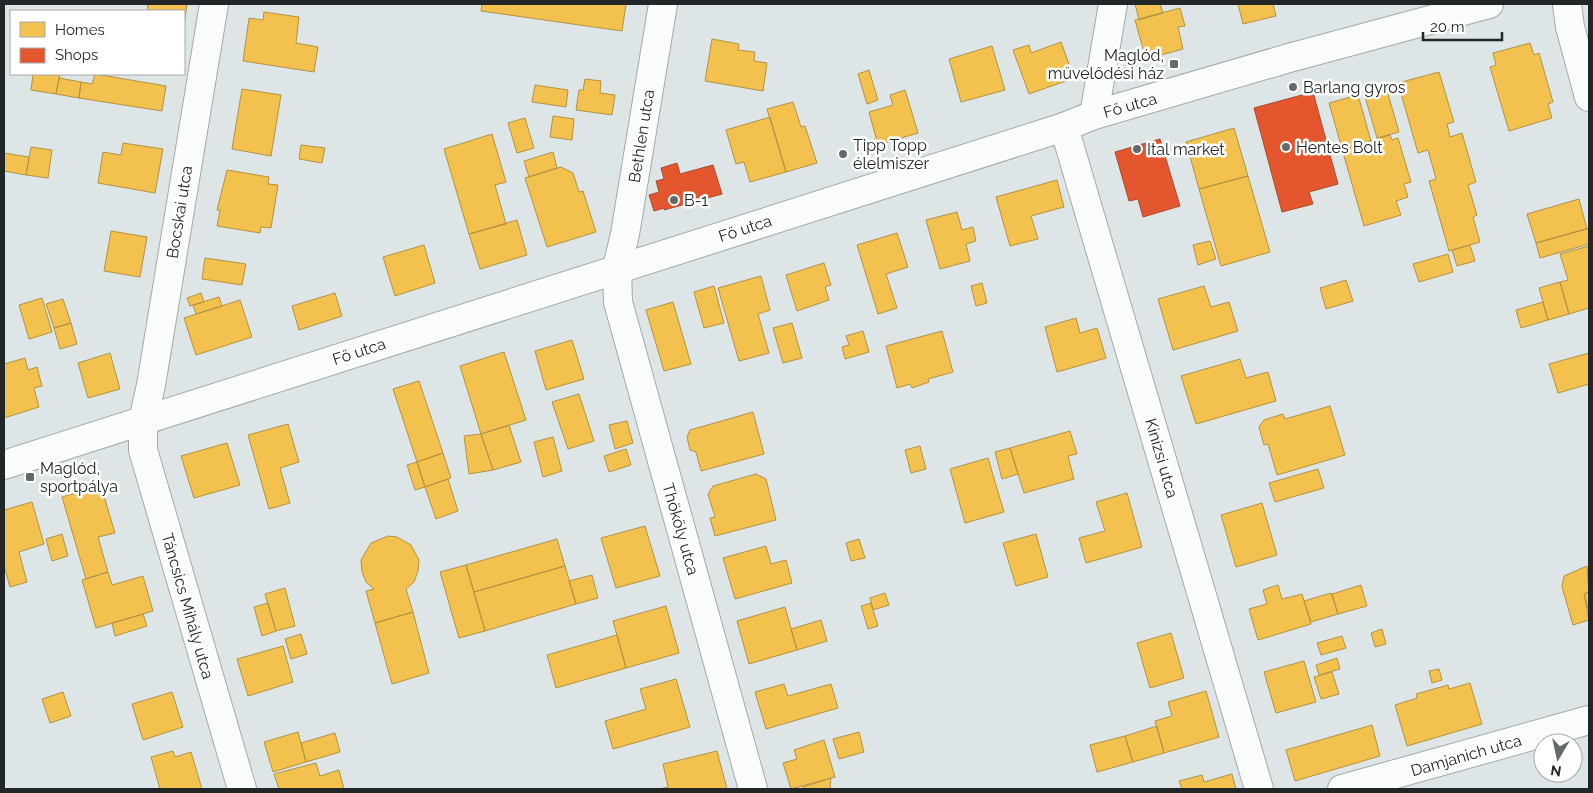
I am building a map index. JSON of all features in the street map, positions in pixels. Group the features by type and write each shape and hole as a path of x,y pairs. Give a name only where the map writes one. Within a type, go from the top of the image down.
{"street":[{"name":"Bocskai utca","path":"143,421 151,385 214,4"},
{"name":"Bethlen utca","path":"617,268 625,234 663,4"},
{"path":"1094,115 1113,4"},
{"name":"Fő utca","path":"4,465 1064,127 1094,115 1289,58 1489,4"},
{"path":"1567,4 1570,27 1589,97"},
{"name":"Kinizsi utca","path":"1064,127 1259,789"},
{"name":"Thököly utca","path":"617,268 618,302 753,789"},
{"name":"Táncsics Mihály utca","path":"143,421 142,450 242,789"},
{"name":"Damjanich utca","path":"1342,789 1589,720"}],"building: Homes":[{"path":"148,4 187,4 185,19 185,10 147,10"},
{"path":"482,4 626,4 622,31 481,11"},
{"path":"1135,4 1160,4 1163,13 1139,20"},
{"path":"1238,4 1273,4 1276,16 1243,24"},
{"path":"1180,8 1185,26 1178,27 1183,49 1146,59 1135,20"},
{"path":"264,12 299,17 296,43 318,47 314,72 243,61 249,18 263,20"},
{"path":"712,39 739,44 738,50 755,52 754,61 767,63 763,91 705,81"},
{"path":"1061,42 1074,78 1029,94 1013,50 1029,45 1031,53"},
{"path":"1530,43 1534,55 1539,53 1553,102 1548,104 1552,118 1509,131 1490,67 1496,65 1493,53"},
{"path":"992,46 1005,90 961,102 949,59"},
{"path":"869,70 878,100 867,104 858,74"},
{"path":"1439,72 1454,122 1447,124 1450,137 1462,133 1476,182 1468,185 1477,215 1473,217 1480,242 1449,251 1429,181 1436,179 1428,150 1418,153 1398,83"},
{"path":"33,75 60,75 56,94 31,90"},
{"path":"95,75 101,75 166,86 162,111 79,98 81,82 92,84"},
{"path":"59,78 81,82 79,98 56,94"},
{"path":"585,79 601,81 600,93 615,95 612,115 576,110 579,90 583,90"},
{"path":"535,85 568,90 566,107 532,102"},
{"path":"1386,87 1399,132 1377,138 1364,93"},
{"path":"242,89 281,95 271,156 232,149"},
{"path":"905,90 918,133 878,145 869,112 893,105 890,95"},
{"path":"1358,95 1371,141 1342,149 1329,103"},
{"path":"793,102 801,127 805,126 817,163 786,172 767,109"},
{"path":"553,116 574,119 572,140 550,137"},
{"path":"770,117 786,172 750,182 744,162 736,164 726,130"},
{"path":"525,118 534,148 517,153 508,123"},
{"path":"1234,128 1248,176 1199,189 1186,142"},
{"path":"492,134 506,182 495,185 506,224 469,234 444,149"},
{"path":"1390,135 1392,140 1398,138 1411,182 1404,184 1408,197 1396,201 1401,215 1364,226 1342,149"},
{"path":"123,143 163,149 155,193 98,183 103,152 121,155"},
{"path":"301,145 325,148 322,163 299,159"},
{"path":"31,147 52,150 48,178 26,175"},
{"path":"553,152 557,168 529,177 524,161"},
{"path":"4,153 29,157 26,175 4,171"},
{"path":"561,167 573,173 579,192 583,191 596,232 547,247 525,178"},
{"path":"227,170 269,177 268,184 278,185 271,228 261,227 260,233 217,226 220,210 217,210"},
{"path":"1248,176 1270,252 1221,266 1199,189"},
{"path":"1057,180 1064,207 1031,216 1038,239 1010,246 996,197"},
{"path":"1579,199 1587,229 1536,243 1527,214"},
{"path":"957,212 962,230 973,227 976,241 966,244 970,261 940,269 926,220"},
{"path":"517,220 527,255 480,269 469,234"},
{"path":"1589,228 1589,244 1540,258 1536,243"},
{"path":"111,231 147,237 140,277 104,271"},
{"path":"897,233 908,267 886,274 897,308 878,314 857,245"},
{"path":"1210,241 1216,259 1198,265 1193,245"},
{"path":"424,245 435,283 395,296 383,257"},
{"path":"1470,245 1475,261 1457,266 1452,250"},
{"path":"1589,246 1589,308 1569,314 1560,282 1568,280 1560,254"},
{"path":"1448,254 1453,272 1419,282 1413,264"},
{"path":"205,258 246,264 242,285 202,279"},
{"path":"824,263 831,285 825,287 829,300 797,311 786,275"},
{"path":"761,276 770,310 758,314 769,353 739,361 718,288"},
{"path":"1346,280 1353,301 1326,309 1320,288"},
{"path":"1560,282 1569,314 1548,320 1539,288"},
{"path":"982,283 987,303 976,306 971,286"},
{"path":"714,286 724,323 704,328 694,292"},
{"path":"1204,286 1211,307 1229,302 1238,331 1173,350 1158,299"},
{"path":"201,293 204,302 190,306 187,298"},
{"path":"335,293 342,316 299,330 292,306"},
{"path":"219,297 222,306 196,314 193,305"},
{"path":"42,298 52,332 29,339 19,305"},
{"path":"63,299 71,323 54,328 46,304"},
{"path":"240,300 252,337 196,355 184,318"},
{"path":"673,302 691,364 664,371 646,310"},
{"path":"1543,302 1548,320 1521,328 1516,310"},
{"path":"1076,318 1080,333 1097,328 1106,358 1057,372 1045,327"},
{"path":"71,323 77,344 60,349 54,328"},
{"path":"792,323 802,358 783,363 773,328"},
{"path":"863,331 869,352 845,359 842,347 849,345 846,336"},
{"path":"942,331 953,372 928,379 929,382 912,388 910,384 897,388 886,346"},
{"path":"572,340 584,379 546,390 535,351"},
{"path":"504,352 526,420 481,434 460,366"},
{"path":"110,353 120,389 88,398 78,363"},
{"path":"1589,353 1589,384 1558,393 1549,364"},
{"path":"25,358 28,370 37,367 42,386 34,388 39,407 4,418 4,364"},
{"path":"1240,359 1246,378 1268,372 1276,401 1196,424 1181,376"},
{"path":"419,381 443,453 417,462 393,389"},
{"path":"579,394 594,441 568,449 552,402"},
{"path":"1330,406 1345,455 1277,475 1268,444 1264,445 1259,427 1264,420 1283,414 1285,419"},
{"path":"753,412 764,454 701,471 696,452 690,450 687,437 690,430"},
{"path":"627,421 633,443 615,449 609,425"},
{"path":"288,424 299,462 280,468 290,503 269,509 248,435"},
{"path":"509,425 521,462 493,470 481,434"},
{"path":"1070,431 1077,454 1068,456 1074,479 1024,493 1010,448"},
{"path":"481,434 493,470 469,474 464,436"},
{"path":"553,437 562,471 543,477 534,442"},
{"path":"227,443 240,485 194,498 181,456"},
{"path":"920,446 926,469 911,473 905,450"},
{"path":"1010,448 1018,474 1002,479 995,452"},
{"path":"626,449 631,465 609,472 604,456"},
{"path":"443,453 451,478 425,487 417,462"},
{"path":"988,458 1004,512 965,523 950,469"},
{"path":"417,462 425,487 415,490 407,465"},
{"path":"1318,469 1324,488 1275,502 1269,483"},
{"path":"756,474 766,479 776,520 715,536 710,518 715,517 708,494 713,486"},
{"path":"448,479 458,511 436,519 425,487"},
{"path":"101,486 115,533 98,537 108,572 86,579 62,497"},
{"path":"1127,493 1142,547 1086,563 1079,538 1105,531 1096,502"},
{"path":"32,502 44,544 19,552 27,582 10,587 4,566 4,510"},
{"path":"1262,503 1277,555 1236,567 1221,515"},
{"path":"645,526 660,576 616,588 601,538"},
{"path":"62,534 68,556 52,561 46,539"},
{"path":"1036,534 1048,577 1016,586 1003,543"},
{"path":"388,536 397,537 411,545 419,560 414,582 406,589 413,612 375,623 366,591 374,589 366,582 362,572 361,560 371,543"},
{"path":"557,539 565,566 474,592 466,565"},
{"path":"859,539 865,558 851,561 846,543"},
{"path":"766,546 771,564 786,560 792,583 735,599 723,558"},
{"path":"466,565 485,631 459,638 440,572"},
{"path":"565,566 576,604 485,631 474,592"},
{"path":"1587,566 1589,592 1584,594 1589,620 1573,625 1562,587 1564,576"},
{"path":"108,572 112,585 143,576 153,611 96,628 82,580"},
{"path":"592,575 598,598 576,604 569,581"},
{"path":"1278,585 1282,599 1302,594 1311,624 1258,640 1249,609 1267,604 1263,590"},
{"path":"1361,585 1367,606 1338,614 1332,594"},
{"path":"285,588 295,626 276,631 265,594"},
{"path":"1589,592 1589,612 1584,594"},
{"path":"885,593 889,605 873,610 870,598"},
{"path":"1331,593 1338,614 1311,622 1304,601"},
{"path":"268,603 276,631 262,636 254,607"},
{"path":"871,603 878,626 868,629 861,606"},
{"path":"666,606 679,653 626,668 613,621"},
{"path":"785,607 797,650 749,664 737,621"},
{"path":"413,612 429,673 392,684 375,623"},
{"path":"143,614 147,626 115,636 112,623"},
{"path":"821,620 827,641 797,650 791,629"},
{"path":"1382,629 1386,644 1375,647 1371,633"},
{"path":"1171,633 1184,678 1150,688 1137,643"},
{"path":"301,634 307,654 291,659 285,639"},
{"path":"617,635 626,668 556,688 547,655"},
{"path":"1342,636 1346,648 1321,655 1317,643"},
{"path":"283,646 293,682 248,696 237,659"},
{"path":"1337,658 1340,669 1319,675 1316,665"},
{"path":"1304,661 1316,702 1276,713 1264,672"},
{"path":"1439,669 1442,680 1432,683 1429,671"},
{"path":"1332,672 1339,694 1321,699 1314,677"},
{"path":"676,679 690,727 613,749 605,721 646,709 640,689"},
{"path":"1470,683 1482,724 1407,746 1395,705 1417,698 1416,694 1448,685 1449,689"},
{"path":"784,684 788,696 831,684 838,708 766,729 755,692"},
{"path":"1206,691 1219,737 1164,753 1155,721 1172,716 1168,702"},
{"path":"63,692 71,716 50,723 42,699"},
{"path":"172,692 183,727 143,740 132,704"},
{"path":"1372,725 1380,756 1295,781 1286,750"},
{"path":"1157,726 1164,753 1133,762 1125,736"},
{"path":"298,732 306,762 273,772 264,742"},
{"path":"859,732 864,752 839,759 833,739"},
{"path":"335,733 340,752 306,762 301,743"},
{"path":"1125,736 1133,762 1097,772 1090,745"},
{"path":"824,740 835,777 791,789 783,763 797,759 794,750"},
{"path":"173,751 175,757 191,752 202,789 160,789 151,757"},
{"path":"717,751 727,789 659,789 668,787 663,764"},
{"path":"316,763 320,776 339,770 344,789 279,789 274,774"},
{"path":"1232,774 1236,789 1182,789 1179,781 1202,775 1204,782"},
{"path":"831,778 830,789 802,789 803,787"}],"building: Shops":[{"path":"1313,92 1338,184 1309,192 1313,204 1282,212 1254,108"},
{"path":"1160,139 1180,206 1143,217 1138,199 1129,201 1115,152"},
{"path":"677,163 680,174 713,165 722,194 654,211 649,195 659,192 656,181 664,179 661,168"}],"place":[{"name":"Maglód, művelődési ház","path":"1174,64"},
{"name":"Barlang gyros","path":"1293,87"},
{"name":"Hentes Bolt","path":"1286,147"},
{"name":"Ital market","path":"1137,149"},
{"name":"Tipp Topp élelmiszer","path":"843,154"},
{"name":"B-1","path":"674,200"},
{"name":"Maglód, sportpálya","path":"30,477"}]}
